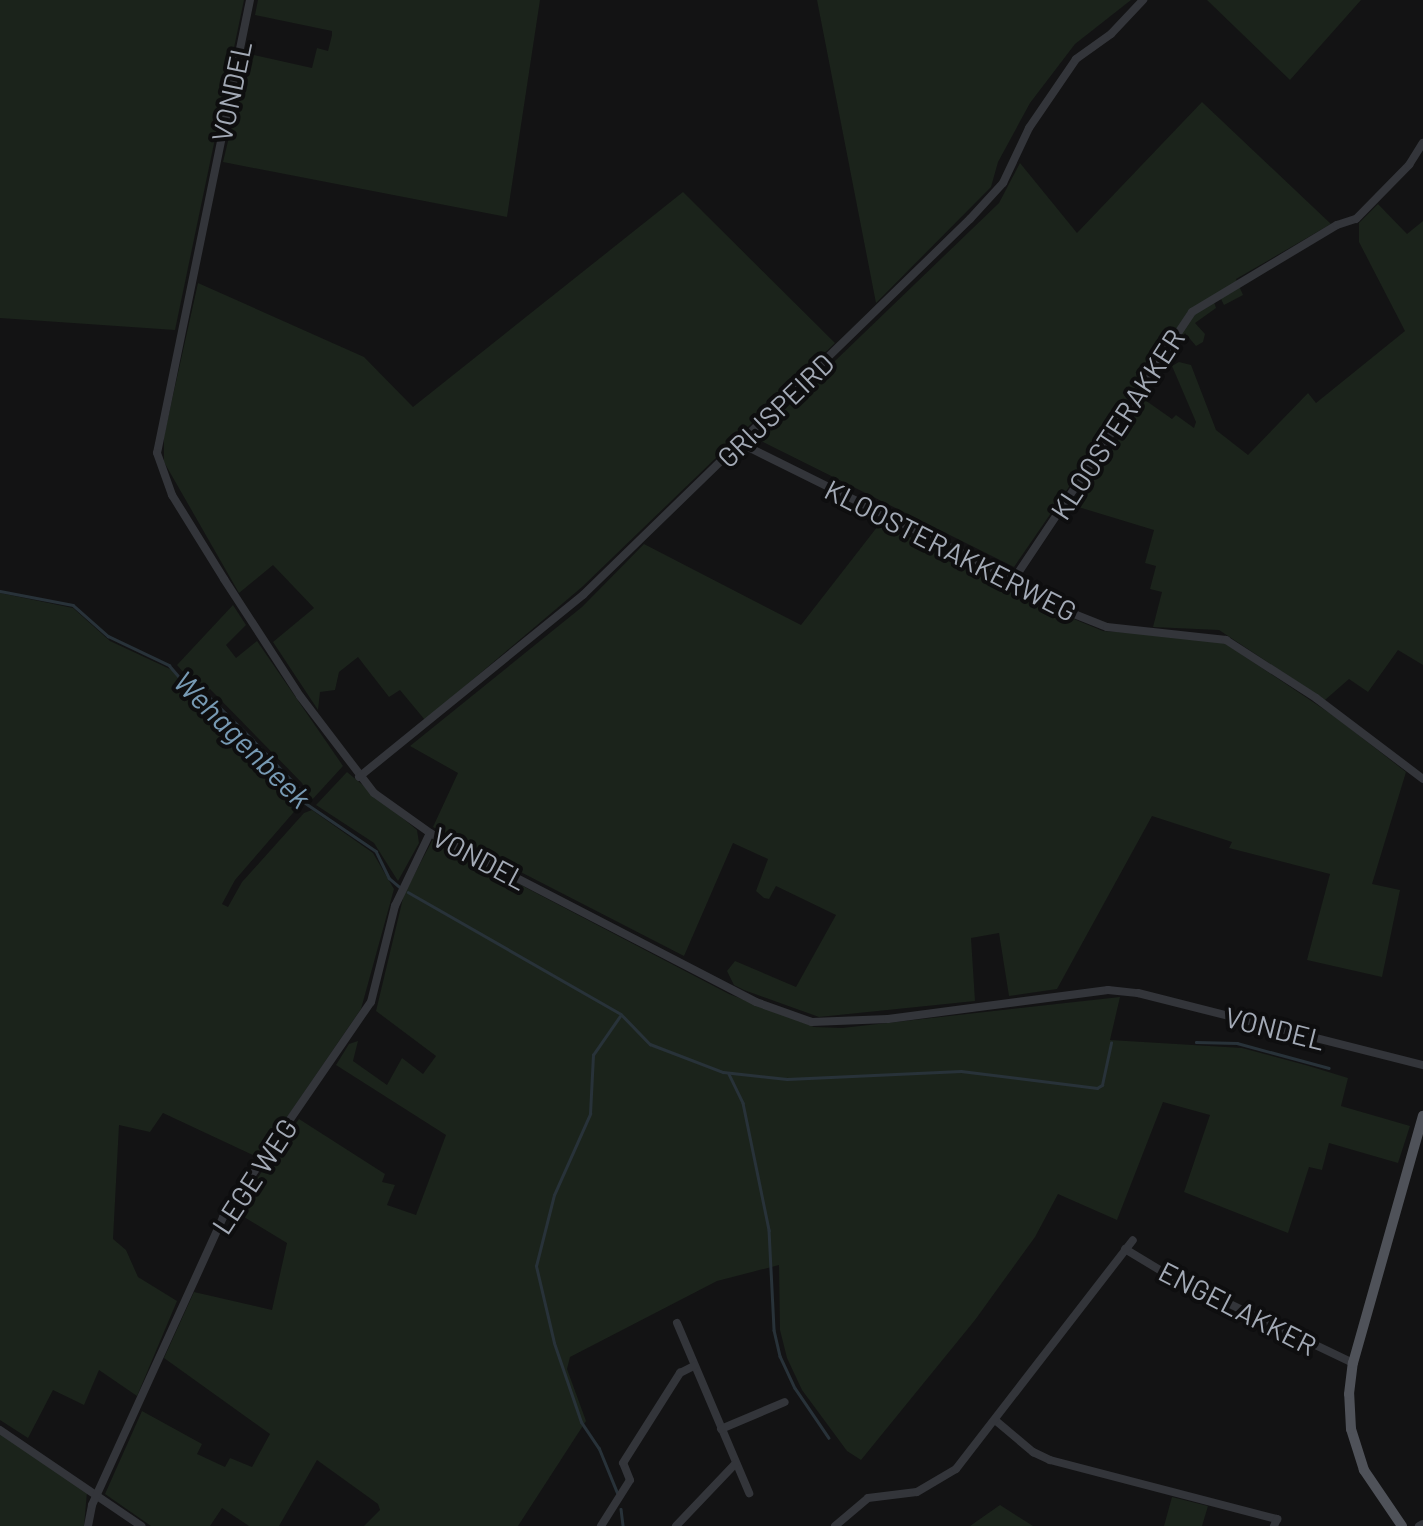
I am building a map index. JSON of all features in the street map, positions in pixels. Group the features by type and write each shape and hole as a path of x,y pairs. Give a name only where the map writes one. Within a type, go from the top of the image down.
{"main road":[{"path":"1402,1526 1358,1456 1351,1429 1353,1363 1423,1116"}],"street":[{"name":"VONDEL","path":"250,0 158,453 172,496 358,777 430,833 756,1002 812,1022 888,1019 1108,990 1138,992 1423,1065"},
{"name":"GRIJSPEIRD","path":"358,777 583,595 989,200 1003,183 1028,128 1076,59 1111,34 1143,0"},
{"name":"KLOOSTERAKKER","path":"1014,579 1192,312 1324,233 1356,219 1409,165 1423,143"},
{"name":"KLOOSTERAKKERWEG","path":"740,443 1014,579 1064,610 1106,626 1226,640 1316,698 1423,779"},
{"name":"LEGE WEG","path":"88,1526 97,1496 223,1217 371,1002 395,906 430,833"},
{"path":"835,1526 868,1498 916,1492 946,1476 995,1420 1133,1240"},
{"name":"ENGELAKKER","path":"1126,1249 1163,1272 1353,1363"},
{"path":"676,1323 749,1492"},
{"path":"601,1526 630,1480 623,1463 680,1373 694,1366"},
{"path":"722,1429 785,1402"},
{"path":"995,1420 1032,1452 1050,1460 1276,1522"},
{"path":"0,1430 140,1526"},
{"path":"676,1526 736,1464"}],"shaded area":[{"path":"0,0 244,0 175,330 0,318"},
{"path":"258,0 540,0 507,217 223,162 249,54 312,68 317,48 328,51 332,35 332,31 255,15"},
{"path":"817,0 1131,0 1075,44 1030,103 998,162 991,187 876,303"},
{"path":"1207,0 1361,0 1290,80"},
{"path":"1202,102 1331,224 1236,279 1243,295 1224,305 1221,299 1214,302 1216,308 1195,323 1205,334 1203,342 1196,346 1185,333 1145,400 1172,419 1176,415 1194,428 1196,422 1172,366 1179,362 1191,365 1216,430 1248,455 1308,393 1316,403 1405,331 1359,242 1359,223 1378,204 1407,234 1423,221 1423,665 1398,650 1368,692 1349,679 1325,700 1219,630 1153,627 1162,592 1150,589 1156,566 1145,563 1154,530 1075,506 1144,401 1132,395 1014,567 755,438 999,203 1020,163 1077,233"},
{"path":"683,192 835,343 582,587 425,720 400,690 389,697 358,657 339,672 335,690 320,692 318,710 273,642 314,608 273,565 239,593 164,462 164,436 198,283 364,357 413,407"},
{"path":"881,522 1052,610 1103,631 1207,638 1226,644 1334,716 1406,772 1372,884 1400,890 1382,977 1307,960 1330,874 1229,848 1232,842 1152,816 1057,989 1009,996 999,933 971,938 975,1001 819,1017 734,985 727,971 735,961 796,987 836,915 776,886 769,899 764,898 756,891 768,859 733,843 684,956 433,827 458,773 410,746 582,607 644,544 801,625"},
{"path":"0,593 73,608 110,641 172,670 208,712 214,704 294,786 299,806 235,880 222,904 228,907 242,882 304,813 312,810 373,853 394,889 361,1009 259,1158 163,1113 150,1132 119,1125 113,1239 126,1250 138,1277 177,1301 137,1396 99,1370 84,1405 53,1390 28,1438 0,1420"},
{"path":"233,605 246,625 226,645 236,658 257,641 343,766 311,801 302,783 210,689 203,695 177,665"},
{"path":"347,772 417,830 419,843 398,881 374,843 316,805"},
{"path":"433,839 729,994 814,1027 842,1028 1120,997 1110,1040 1242,1048 1309,1066 1348,1078 1341,1106 1410,1126 1398,1163 1329,1143 1322,1170 1309,1167 1288,1233 1184,1192 1210,1115 1163,1102 1117,1220 1058,1194 1035,1237 975,1320 861,1460 847,1451 802,1390 787,1358 780,1330 779,1265 717,1281 570,1357 567,1369 586,1421 518,1526 364,1526 380,1510 378,1504 317,1460 279,1526 249,1526 222,1508 210,1526 151,1526 105,1494 142,1411 202,1444 197,1454 225,1467 230,1458 252,1467 270,1434 164,1358 194,1292 272,1310 287,1243 234,1211 299,1119 385,1174 382,1182 395,1185 387,1205 416,1215 446,1135 336,1065 349,1044 358,1041 353,1061 387,1085 402,1058 423,1074 436,1056 376,1011 404,894"},
{"path":"0,1434 87,1492 84,1526 0,1526"},
{"path":"1172,1497 1208,1506 1202,1526 1164,1526"},
{"path":"1000,1505 1033,1526 970,1526"}],"waterway":[{"name":"Wehagenbeek","path":"0,591 73,605 108,636 169,665 200,701 210,698 253,740 299,788 301,800 376,851 389,878 401,888"},
{"path":"408,892 621,1014 650,1044 723,1072 787,1079 961,1071 1097,1088 1102,1085 1111,1043"},
{"path":"617,1493 599,1449 581,1422 554,1343 536,1266 554,1195 590,1114 593,1055 620,1016"},
{"path":"1196,1042 1237,1043 1329,1068"},
{"path":"729,1074 743,1103 769,1230 774,1330 780,1356 795,1388 829,1438"},
{"path":"621,1509 623,1526"}]}
